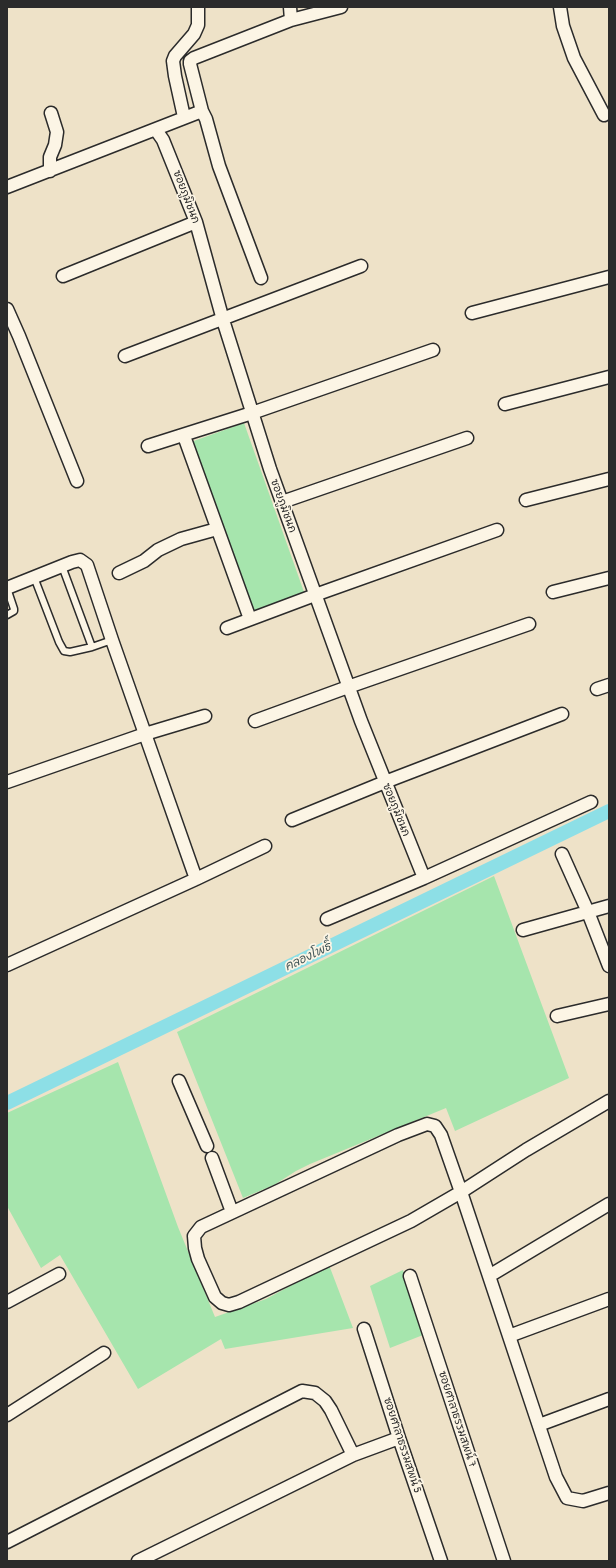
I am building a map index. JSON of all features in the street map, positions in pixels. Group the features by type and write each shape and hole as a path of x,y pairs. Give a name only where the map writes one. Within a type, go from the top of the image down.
{"street":[{"path":"184,117 173,61 175,56 194,34 198,25 198,7"},
{"path":"290,7 291,20"},
{"path":"261,278 219,166 206,119 196,91 190,61 194,58 291,20 341,7"},
{"path":"560,7 563,26 574,58 604,115"},
{"path":"7,187 202,111"},
{"path":"50,171 50,157 55,145 57,132 51,113"},
{"name":"ซอยภูมิชนก","path":"156,130 163,140 196,222 223,320 252,413 348,687 424,878"},
{"path":"63,276 196,222"},
{"path":"125,356 223,320 361,266"},
{"path":"472,313 609,277"},
{"path":"7,309 77,481"},
{"path":"148,446 184,436 433,350"},
{"path":"505,404 609,378"},
{"path":"184,436 250,619"},
{"path":"282,502 467,438"},
{"path":"526,500 609,479"},
{"path":"119,573 144,561 158,550 181,539 217,529"},
{"path":"227,628 315,594 497,530"},
{"path":"7,588 80,560 87,565 196,879"},
{"path":"553,592 609,578"},
{"path":"255,721 530,624"},
{"path":"292,820 385,782 562,714"},
{"path":"7,782 145,734 205,716"},
{"path":"327,919 424,878 590,802"},
{"path":"7,965 265,846"},
{"path":"562,854 588,912 609,966"},
{"path":"523,930 609,906"},
{"path":"557,1016 609,1004"},
{"path":"179,1081 207,1146"},
{"path":"609,1101 526,1150 462,1192 411,1221 282,1282 229,1305 222,1303 215,1297 198,1258 194,1236 200,1227 398,1135 427,1124 435,1126 442,1135 462,1192 556,1477 567,1498 583,1501 609,1493"},
{"path":"212,1158 232,1212"},
{"path":"489,1276 609,1204"},
{"path":"7,1302 59,1274"},
{"name":"ซอยศาลาธรรมสพน์ 7","path":"410,1276 504,1561"},
{"path":"509,1336 609,1299"},
{"name":"ซอยศาลาธรรมสพน์ 5","path":"364,1329 441,1561"},
{"path":"7,1415 104,1353"},
{"path":"7,1542 302,1392 315,1393 325,1401 353,1455"},
{"path":"539,1425 609,1398"},
{"path":"138,1561 353,1455 399,1438"}],"lane":[{"path":"62,566 92,647"},
{"path":"34,577 59,642 64,651 70,652 92,647 112,640"},
{"path":"7,588 14,609 14,611 7,615"}],"green space":[{"path":"244,423 304,592 254,611 191,442"},
{"path":"494,876 569,1078 455,1131 446,1108 310,1164 274,1185 243,1198 177,1032"},
{"path":"118,1062 178,1227 215,1317 266,1299 329,1265 353,1328 225,1349 221,1339 138,1389 60,1255 41,1268 7,1206 7,1113"},
{"path":"403,1270 423,1335 390,1348 370,1286"}],"waterway":[{"name":"คลองโพธิ์","path":"7,1103 609,811"}]}
